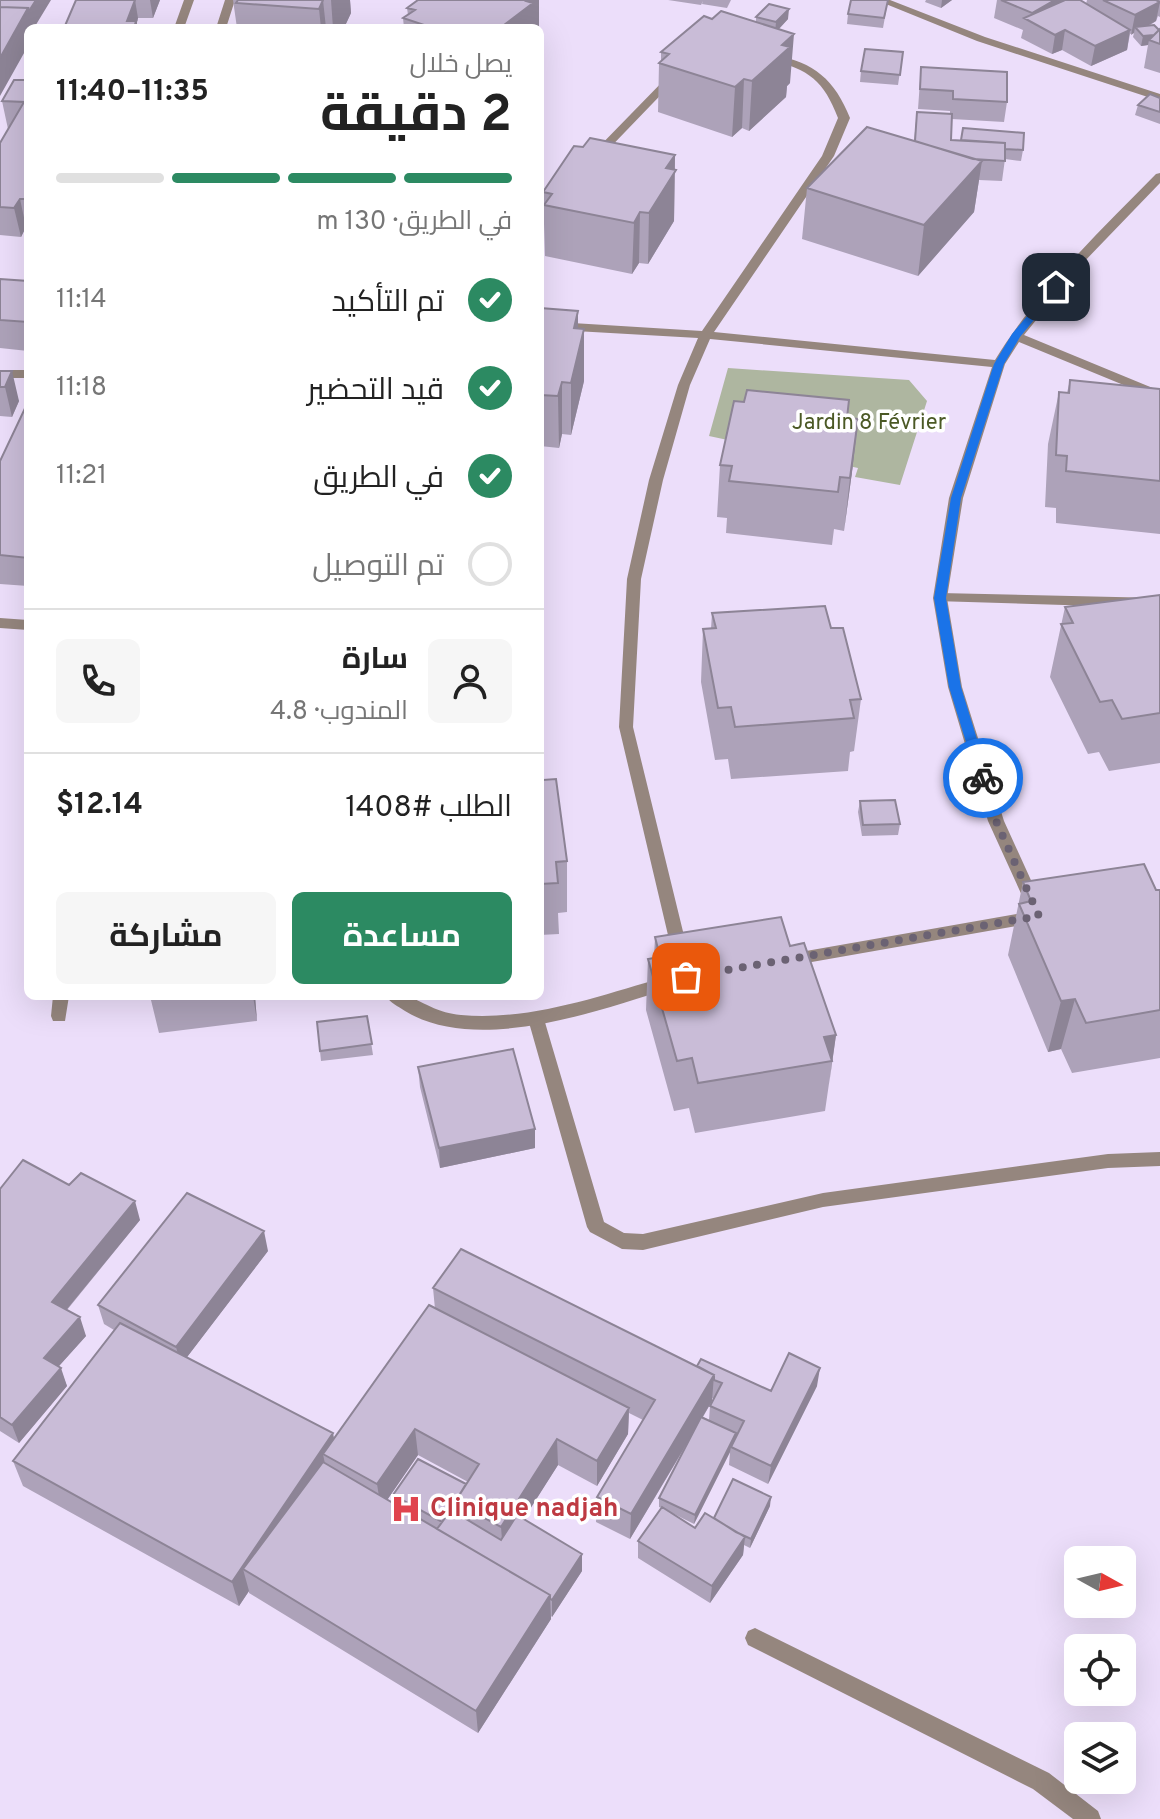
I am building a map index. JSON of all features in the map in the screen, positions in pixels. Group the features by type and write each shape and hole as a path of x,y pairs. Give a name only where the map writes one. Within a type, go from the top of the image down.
{"street":[{"path":"180,24 189,0"},
{"path":"222,24 230,0"},
{"path":"881,0 1032,57 1160,98"},
{"path":"401,1000 430,1016 494,1023 536,1019 684,970 626,727 634,579 660,467 684,385 706,335 828,156 844,118 836,94 820,73 782,59 756,56"},
{"path":"580,171 685,64"},
{"path":"778,961 1047,915 996,821 955,687 940,598 956,498 999,364 1016,336 1153,190 1160,176"},
{"path":"544,311 706,335"},
{"path":"544,325 706,335 999,364"},
{"path":"1016,336 1160,396"},
{"path":"0,374 24,374"},
{"path":"940,598 1160,603"},
{"path":"0,623 24,625"},
{"path":"59,1016 61,1000"},
{"path":"536,1019 596,1227 622,1241 643,1242 823,1200 1108,1161 1160,1159"},
{"path":"755,1638 1041,1781 1090,1819"}],"green space":[{"name":"Jardin 8 Février","path":"728,368 909,380 927,401 900,485 855,477 858,468 709,436"}],"building":[{"path":"0,0 36,0 29,11 28,8 0,7"},
{"path":"76,0 135,0 127,21 136,21 135,24 66,24"},
{"path":"238,0 323,0 319,9 236,3"},
{"path":"418,0 527,0 533,3 505,24 421,24 403,18 415,10 407,8"},
{"path":"851,0 888,0 884,18 848,14"},
{"path":"1001,0 1055,0 1032,13"},
{"path":"1065,0 1080,0 1130,30 1095,46 1065,30 1055,35 1024,18"},
{"path":"1103,0 1156,0 1160,2 1135,15"},
{"path":"769,4 789,9 776,22 756,17"},
{"path":"0,7 28,8 0,58"},
{"path":"721,11 794,34 782,45 790,47 752,81 744,79 735,87 659,63 669,54 661,52 704,16 712,19"},
{"path":"1154,25 1159,30 1154,35 1143,36 1135,27"},
{"path":"1160,29 1160,44 1149,40"},
{"path":"865,49 903,52 900,75 861,71"},
{"path":"921,67 1007,72 1007,102 953,99 953,91 920,89"},
{"path":"14,80 24,80 24,102 2,101"},
{"path":"1150,94 1160,98 1160,112 1138,105"},
{"path":"24,102 24,199 20,199 14,208 0,207 0,143"},
{"path":"917,112 952,114 951,140 1005,143 1005,161 973,159 915,141"},
{"path":"867,127 982,161 924,225 807,188"},
{"path":"963,128 1024,133 1023,150 1005,149 1005,143 961,140"},
{"path":"590,138 675,155 666,168 676,170 649,213 640,212 634,223 544,205 552,194 544,191 574,146 583,147"},
{"path":"0,279 24,281 24,322 0,320"},
{"path":"544,308 578,311 574,328 584,329 571,383 562,382 558,396 544,395"},
{"path":"0,371 12,371 5,387 0,387"},
{"path":"1070,380 1160,389 1160,481 1066,471 1067,456 1056,455 1059,392 1069,393"},
{"path":"747,390 849,400 847,418 858,419 850,478 840,477 838,492 729,481 732,466 720,465 734,401 744,402"},
{"path":"24,410 24,558 0,555 0,461"},
{"path":"1160,595 1160,713 1122,719 1112,700 1100,702 1061,624 1073,623 1065,607"},
{"path":"825,606 831,628 843,628 861,699 850,700 854,718 735,727 731,707 718,708 703,629 716,628 712,613"},
{"path":"556,779 567,861 556,862 558,883 544,884 544,780"},
{"path":"895,800 900,824 863,825 860,801"},
{"path":"1144,864 1156,890 1160,890 1160,1010 1086,1023 1075,999 1061,1001 1019,904 1031,901 1023,882"},
{"path":"781,917 790,946 804,943 836,1035 824,1037 832,1061 698,1083 692,1058 677,1061 648,959 660,957 655,937"},
{"path":"367,1016 372,1044 320,1051 317,1022"},
{"path":"513,1049 535,1129 439,1148 418,1067"},
{"path":"23,1160 69,1185 81,1173 135,1201 52,1302 80,1317 44,1358 61,1368 12,1425 0,1417 0,1189"},
{"path":"187,1193 264,1231 176,1347 98,1305"},
{"path":"461,1249 714,1375 631,1514 597,1497 655,1400 433,1288"},
{"path":"429,1305 629,1408 597,1461 557,1439 501,1527 455,1502 479,1464 415,1429 377,1484 323,1454"},
{"path":"120,1323 333,1433 232,1582 13,1461"},
{"path":"789,1353 820,1368 771,1466 731,1447 744,1421 710,1406 722,1383 697,1366 701,1359 771,1391"},
{"path":"701,1417 736,1433 695,1515 659,1498"},
{"path":"418,1459 466,1484 442,1522 393,1495"},
{"path":"323,1462 550,1595 476,1711 243,1569"},
{"path":"733,1479 771,1497 751,1539 714,1518"},
{"path":"662,1507 695,1528 705,1513 745,1537 712,1586 638,1541"},
{"path":"451,1510 501,1540 517,1515 582,1554 552,1600 550,1595 437,1529"}],"way so far":[{"path":"686,977 1039,916 996,821 983,778"}],"place":[{"name":"Clinique nadjah","path":"406,1509"}],"route":[{"path":"983,778 955,687 940,598 956,498 999,364 1016,336 1056,287"}]}
